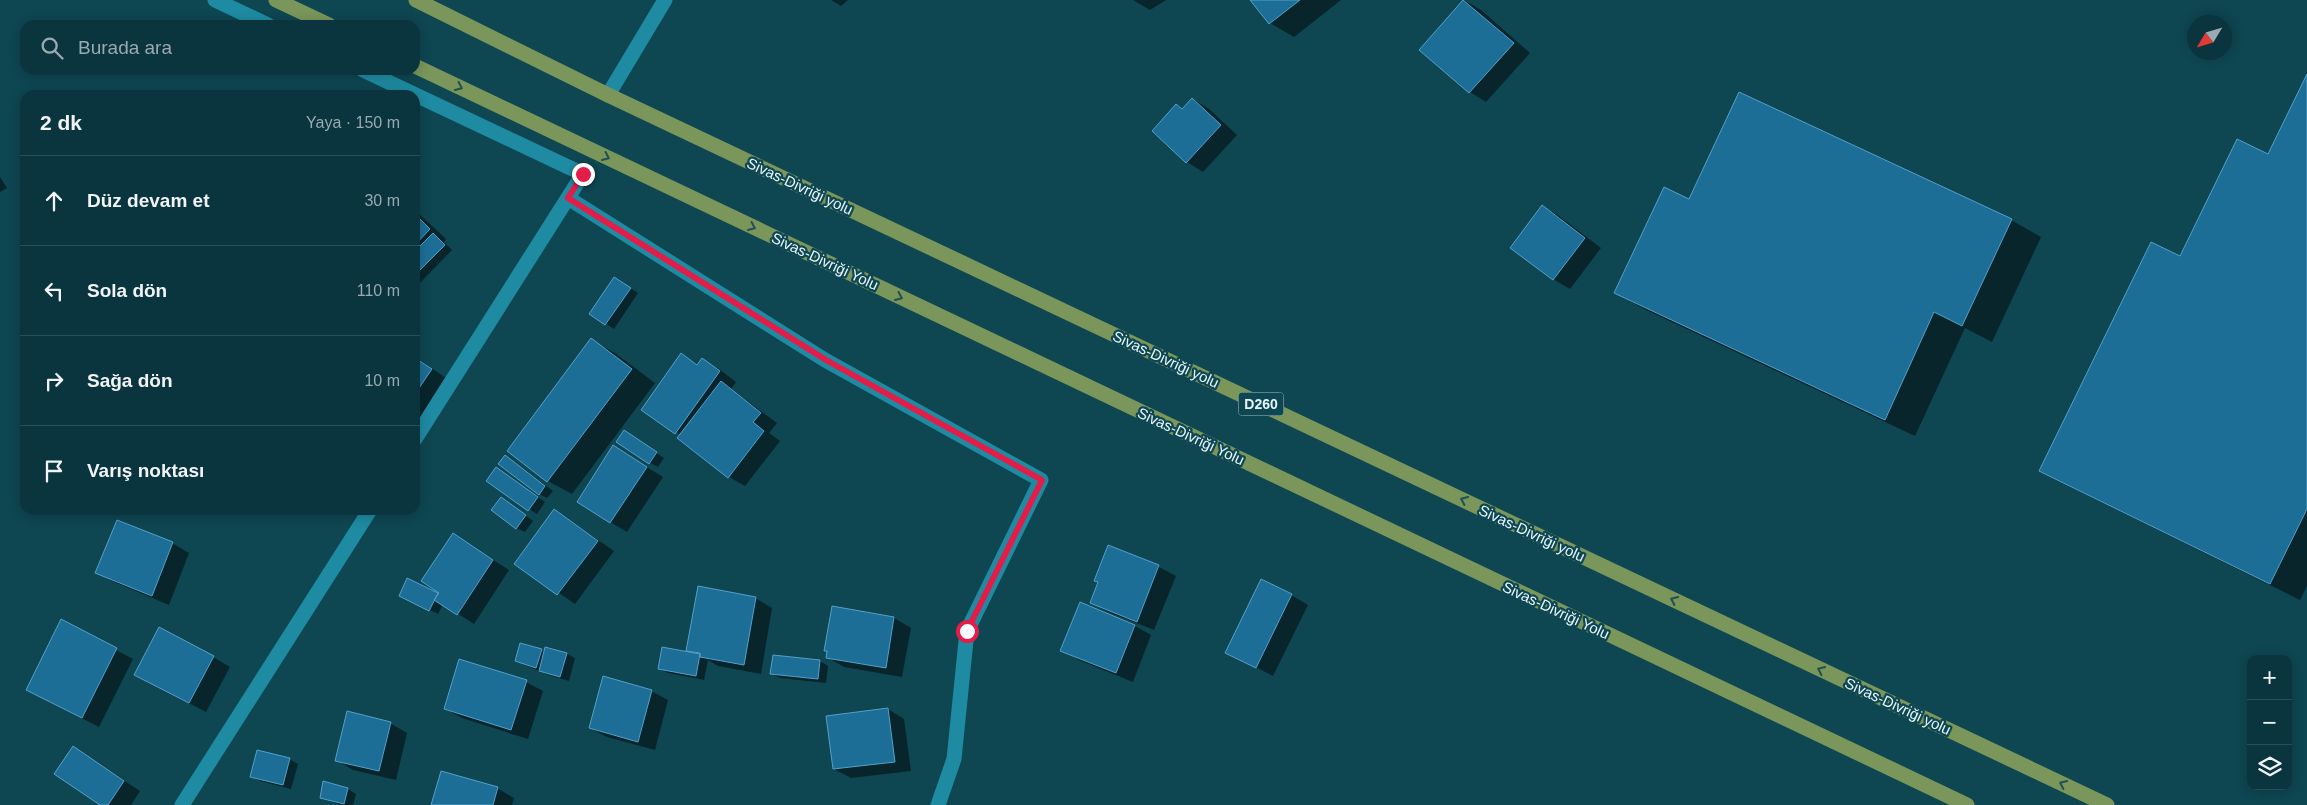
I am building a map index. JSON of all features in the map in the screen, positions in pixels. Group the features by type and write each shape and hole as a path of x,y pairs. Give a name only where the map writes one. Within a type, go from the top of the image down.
{"main road":[{"path":"276,0 318,20"},
{"name":"Sivas-Divriği yolu","path":"416,0 608,95 2107,805"},
{"name":"Sivas-Divriği Yolu","path":"420,68 1967,805"}],"street":[{"path":"215,0 257,20"},
{"path":"608,95 665,0"},
{"path":"374,75 405,90"},
{"path":"420,97 583,174 420,431"},
{"path":"568,198 826,360 1042,480 967,631 954,759 938,805"},
{"path":"182,805 367,515"}],"building":[{"path":"1250,0 1300,0 1269,24"},
{"path":"1463,0 1514,43 1469,93 1419,50"},
{"path":"2307,74 2307,509 2270,584 2039,471 2151,242 2180,256 2237,139 2268,154"},
{"path":"1739,92 2012,219 1962,326 1934,312 1885,420 1614,293 1664,187 1689,199"},
{"path":"1192,98 1221,125 1186,163 1152,131 1176,104 1182,109"},
{"path":"1542,205 1585,238 1553,280 1510,248"},
{"path":"420,219 430,229 420,240"},
{"path":"433,233 445,245 420,270 420,246"},
{"path":"614,277 631,288 605,325 589,314"},
{"path":"591,338 632,369 547,482 507,451"},
{"path":"681,353 697,365 702,358 720,371 675,434 641,410"},
{"path":"420,361 432,369 420,387"},
{"path":"721,381 761,413 753,422 764,431 728,478 677,438"},
{"path":"624,430 657,452 649,464 616,442"},
{"path":"613,445 647,467 610,523 577,502"},
{"path":"505,455 545,486 539,495 498,464"},
{"path":"496,467 538,497 528,511 486,481"},
{"path":"501,497 526,515 516,529 491,510"},
{"path":"554,509 598,541 557,595 514,564"},
{"path":"117,520 173,542 152,596 95,573"},
{"path":"453,533 493,560 457,615 434,600 439,593 421,581"},
{"path":"1108,545 1159,565 1137,622 1090,603 1098,582 1094,581"},
{"path":"407,578 438,593 429,611 399,596"},
{"path":"1261,579 1292,594 1256,668 1225,653"},
{"path":"698,586 756,597 744,665 700,657 700,653 686,651"},
{"path":"1080,602 1135,625 1116,673 1060,651"},
{"path":"832,606 894,617 886,668 826,658 827,651 824,651"},
{"path":"61,619 117,648 82,718 26,690"},
{"path":"159,627 214,656 189,703 134,675"},
{"path":"520,643 542,649 536,668 515,661"},
{"path":"545,647 567,653 560,677 539,671"},
{"path":"662,647 700,654 696,676 658,669"},
{"path":"773,655 820,660 818,679 770,674"},
{"path":"459,659 527,680 511,730 444,709"},
{"path":"603,676 652,690 638,742 589,728"},
{"path":"888,708 895,762 833,769 826,716"},
{"path":"347,711 391,722 379,771 335,761"},
{"path":"73,746 124,781 108,805 100,805 54,774"},
{"path":"257,750 290,758 283,785 250,777"},
{"path":"441,771 498,787 493,805 431,805"},
{"path":"323,781 348,788 344,804 320,798"}],"route":[{"path":"583,174 568,198 826,360 1042,480 967,631"}]}
